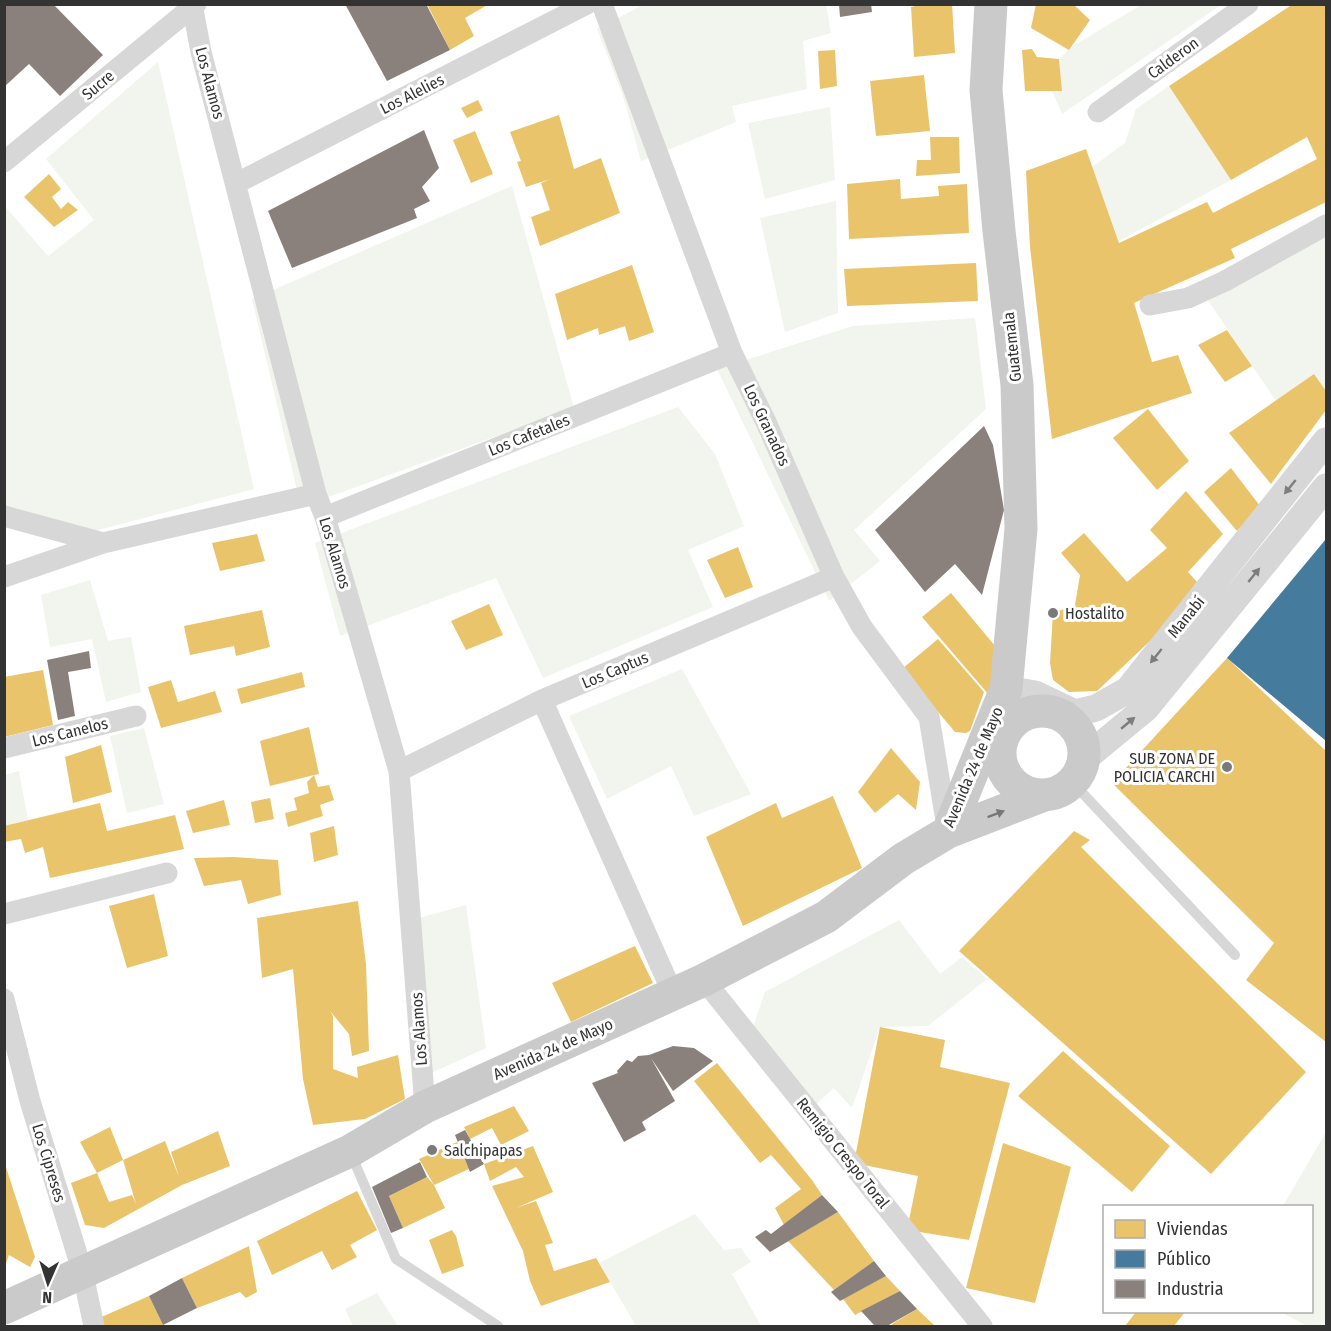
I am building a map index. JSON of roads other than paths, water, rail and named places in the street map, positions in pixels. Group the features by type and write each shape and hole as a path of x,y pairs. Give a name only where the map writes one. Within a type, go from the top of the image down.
{"main road":[{"name":"Guatemala","path":"991,4 986,90 999,231 1017,385 1021,529 1006,689"},
{"name":"Avenida 24 de Mayo","path":"4,1308 82,1270 350,1151 425,1107 704,980 826,917 903,859 948,832 1006,689"},
{"path":"948,832 1066,779"}],"street":[{"name":"Los Alelies","path":"237,183 586,4"},
{"name":"Los Granados","path":"602,4 732,352 834,577 862,627 929,717 948,832"},
{"name":"Calderon","path":"1098,112 1248,4"},
{"name":"Los Alamos","path":"192,5 201,52 237,183 316,494 325,517 399,771 425,1107"},
{"name":"Sucre","path":"4,162 192,5"},
{"path":"1150,305 1188,298 1226,281 1326,225"},
{"name":"Los Cafetales","path":"325,517 732,352"},
{"name":"Manabí","path":"1006,689 1035,694 1075,713 1096,708 1128,690 1326,441"},
{"name":"Manabí","path":"1066,779 1146,708 1326,487"},
{"path":"4,577 102,543 316,494"},
{"path":"4,516 102,543"},
{"name":"Los Captus","path":"399,771 542,700 834,577"},
{"path":"542,700 673,994"},
{"name":"Los Canelos","path":"4,748 136,716"},
{"path":"4,914 167,873"},
{"name":"Remigio Crespo Toral","path":"704,980 982,1326"},
{"name":"Los Cipreses","path":"4,999 30,1101 82,1270 94,1326"}],"lane":[{"path":"1066,779 1235,955"},
{"path":"350,1151 396,1259 498,1326"}],"place":[{"name":"Hostalito","path":"1053,613"},
{"name":"SUB ZONA DE POLICIA CARCHI","path":"1227,767"},
{"name":"Salchipapas","path":"432,1150"}]}
